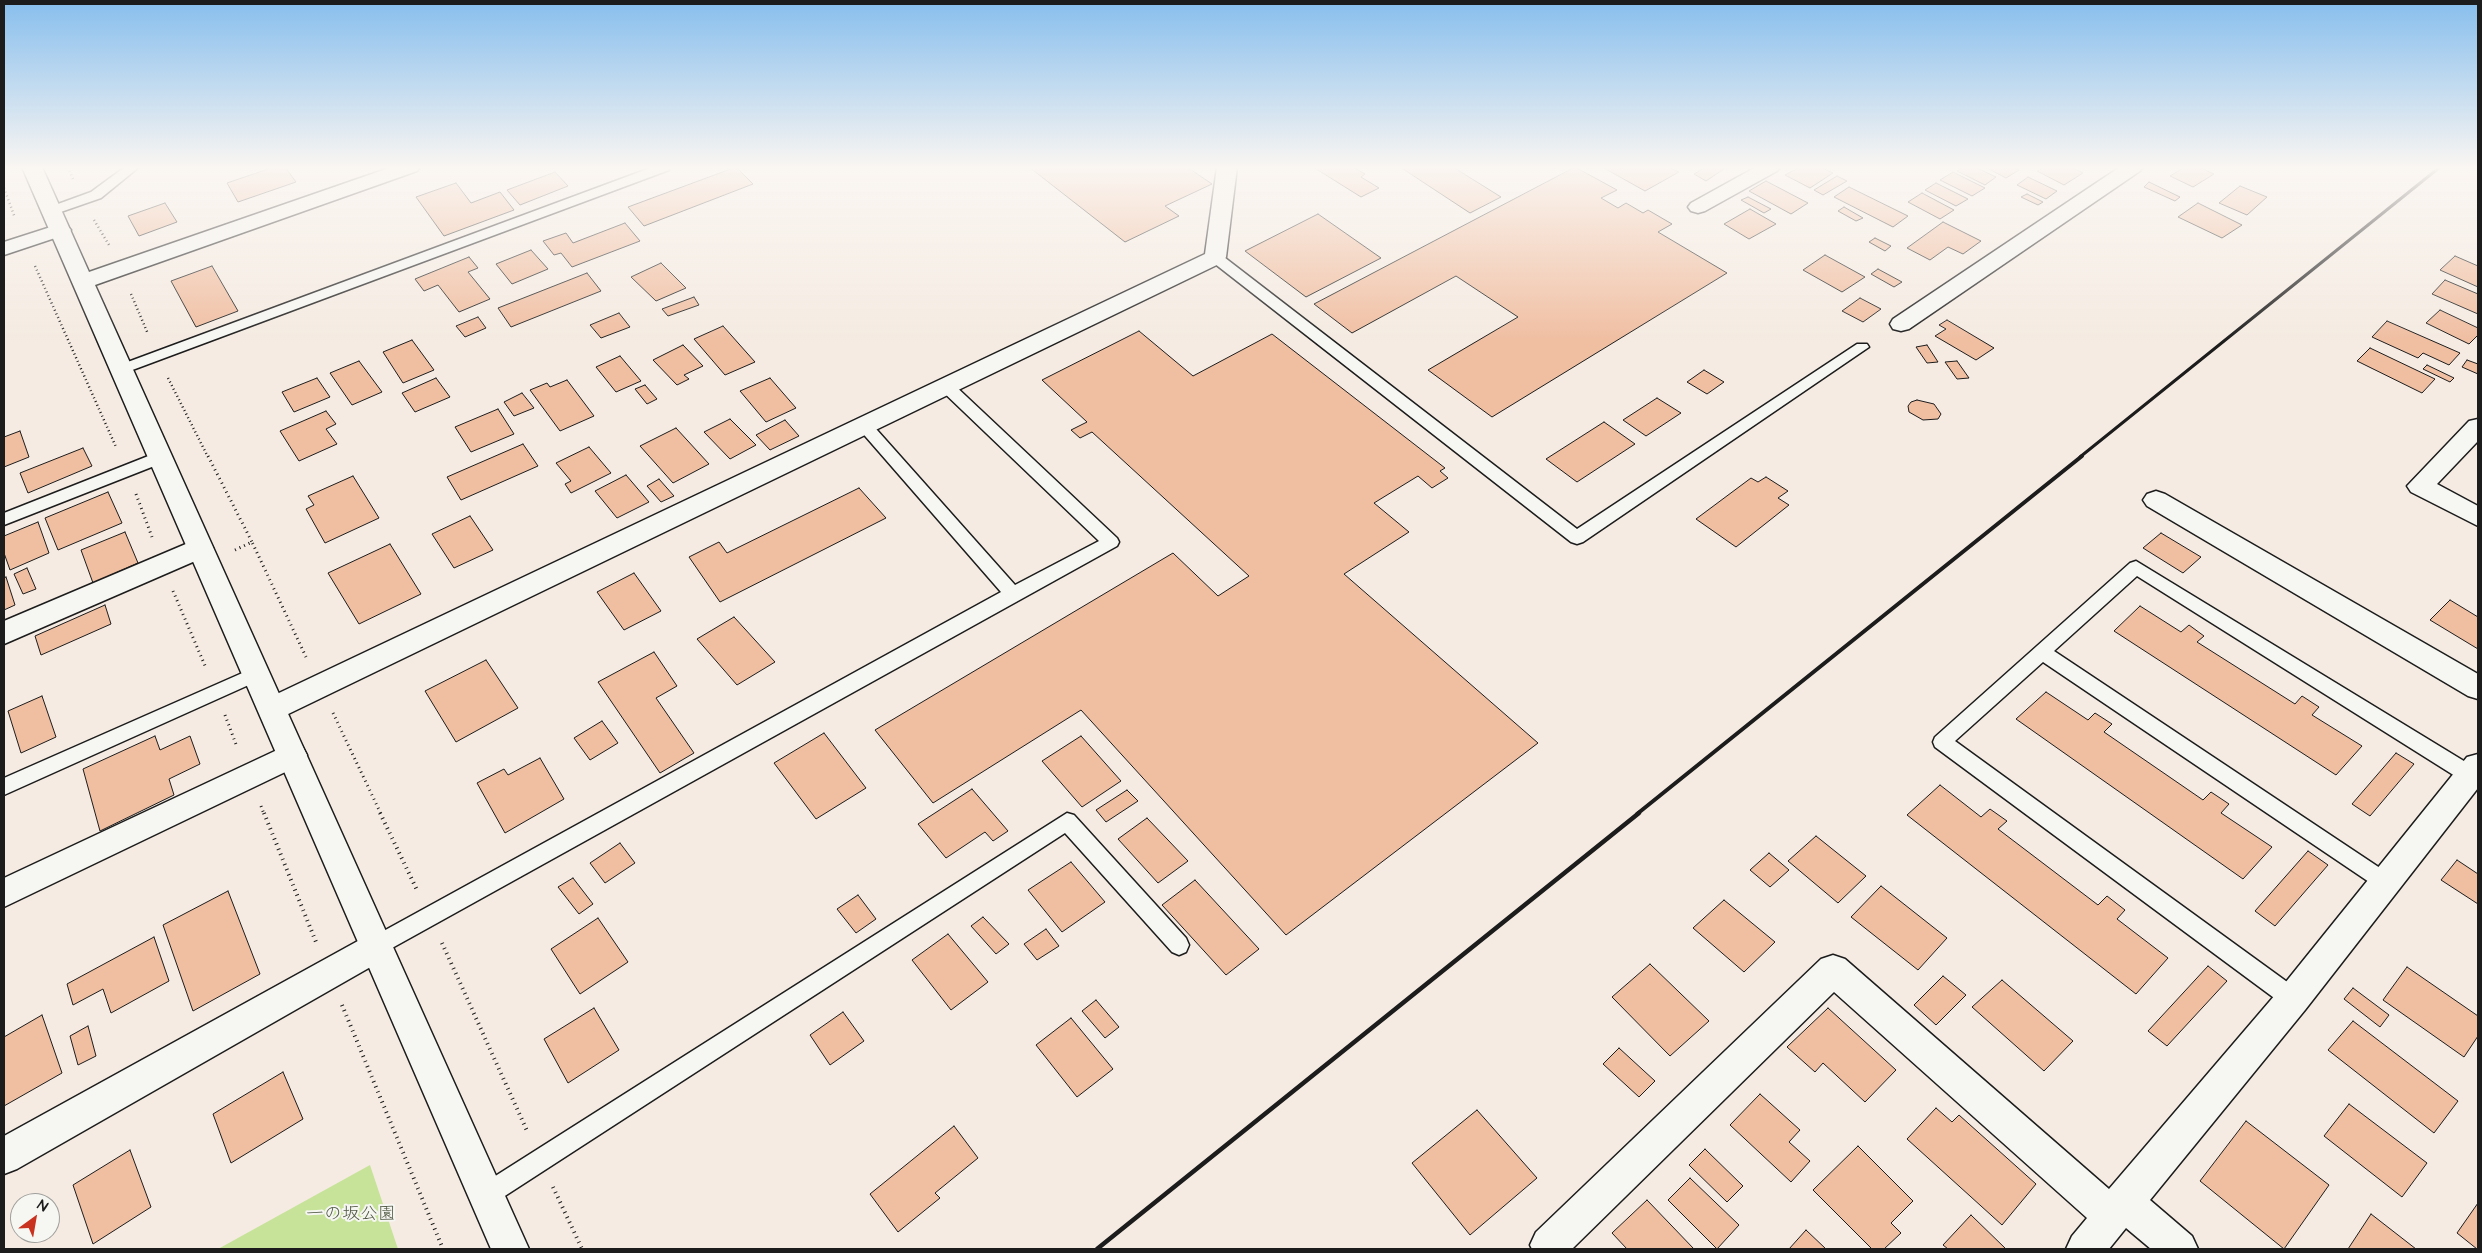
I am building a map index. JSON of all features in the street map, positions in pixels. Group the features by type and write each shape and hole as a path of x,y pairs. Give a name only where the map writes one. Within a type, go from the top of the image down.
{"street":[{"path":"4,249 24,242 49,225"},
{"path":"58,225 510,1249"},
{"path":"83,282 244,225"},
{"path":"272,709 945,385 1216,257 1220,225"},
{"path":"1901,324 2047,225"},
{"path":"2478,427 2420,486 2478,517"},
{"path":"2156,500 2478,688"},
{"path":"4,632 162,564 203,555"},
{"path":"4,892 292,755"},
{"path":"2085,1249 2292,999 2474,770"},
{"path":"4,1156 376,946"},
{"path":"1553,1249 1549,1245 1833,970 2118,1209 2179,1249"}],"lane":[{"path":"122,369 507,225"},
{"path":"1216,257 1577,538 1862,347"},
{"path":"376,946 1013,594 1111,542 945,385"},
{"path":"864,425 1013,594"},
{"path":"4,519 161,457"},
{"path":"2292,999 1942,742 2136,567 2474,770"},
{"path":"2042,652 2385,882"},
{"path":"4,787 256,674"},
{"path":"486,1195 1067,821 1179,945"}],"path":[{"path":"18,225 127,471 162,564 216,692 328,973 444,1249"},
{"path":"203,555 252,542 429,917 582,1249"}],"green space":[{"name":"一の坂公園","path":"370,1165 398,1249 218,1249"}],"building":[{"path":"133,225 168,225 139,236"},
{"path":"436,225 472,225 444,236"},
{"path":"619,225 627,225 640,241 572,267 561,253 554,255 543,241 566,233 573,243"},
{"path":"1104,225 1159,225 1125,242"},
{"path":"1295,225 1334,225 1381,258 1306,297 1245,251"},
{"path":"1464,225 1669,225 1658,232 1727,273 1492,417 1428,370 1518,317 1456,276 1352,333 1314,304"},
{"path":"1726,225 1773,225 1749,239"},
{"path":"1938,225 1950,225 1981,241 1963,254 1948,247 1930,260 1907,248"},
{"path":"2196,225 2241,225 2222,238"},
{"path":"1875,238 1891,246 1885,251 1869,242"},
{"path":"531,250 548,269 512,284 496,264"},
{"path":"1825,255 1865,277 1842,292 1803,270"},
{"path":"2455,256 2478,266 2478,287 2440,270"},
{"path":"469,257 478,268 468,272 490,299 459,312 438,285 424,291 415,279"},
{"path":"661,263 686,288 656,301 631,277"},
{"path":"212,266 238,311 196,327 171,281"},
{"path":"1878,269 1902,282 1894,287 1871,274"},
{"path":"587,273 601,291 511,327 498,308"},
{"path":"2445,280 2478,294 2478,314 2432,294"},
{"path":"694,297 699,305 668,316 662,309"},
{"path":"1860,298 1881,309 1863,322 1842,311"},
{"path":"2440,310 2478,328 2478,335 2469,344 2426,323"},
{"path":"619,313 630,327 601,338 590,325"},
{"path":"478,317 486,328 465,337 456,326"},
{"path":"1947,320 1994,348 1976,360 1935,336 1946,329 1939,325"},
{"path":"2387,321 2460,353 2449,365 2423,353 2418,358 2372,337"},
{"path":"723,326 755,362 725,375 694,339"},
{"path":"1139,331 1193,376 1272,334 1445,468 1440,471 1448,478 1432,488 1418,476 1374,503 1409,532 1344,574 1538,743 1286,935 1081,710 933,803 875,730 1173,553 1218,596 1249,576 1092,432 1080,438 1071,430 1087,422 1042,380"},
{"path":"412,340 434,370 403,383 383,352"},
{"path":"683,345 703,366 684,375 689,379 677,385 653,360"},
{"path":"1927,345 1938,362 1927,363 1916,347"},
{"path":"2370,348 2435,379 2422,393 2357,361"},
{"path":"620,356 641,381 616,392 596,367"},
{"path":"2467,360 2478,364 2478,374 2462,367"},
{"path":"359,361 382,392 352,405 330,373"},
{"path":"1957,361 1969,378 1957,379 1945,362"},
{"path":"2427,365 2454,378 2450,382 2423,369"},
{"path":"1704,370 1724,382 1707,394 1687,382"},
{"path":"317,378 330,397 294,412 282,392"},
{"path":"436,378 450,397 415,412 402,393"},
{"path":"770,378 796,408 766,422 740,391"},
{"path":"567,380 594,416 560,431 530,390 547,383 550,387"},
{"path":"645,385 657,399 647,404 635,389"},
{"path":"522,393 534,408 514,416 504,402"},
{"path":"1657,398 1681,413 1646,436 1623,420"},
{"path":"1917,400 1934,404 1941,414 1938,419 1923,420 1909,412 1908,406 1911,402"},
{"path":"498,409 514,434 471,452 455,427"},
{"path":"326,411 336,424 326,429 337,444 299,461 280,431"},
{"path":"730,419 756,445 730,459 704,432"},
{"path":"785,420 799,436 770,450 756,435"},
{"path":"1604,422 1635,444 1577,482 1546,459"},
{"path":"676,428 709,464 673,483 640,446"},
{"path":"20,431 29,457 4,467 4,437"},
{"path":"523,444 538,466 461,500 447,477"},
{"path":"589,447 611,473 571,493 565,484 571,481 556,463"},
{"path":"83,448 92,466 28,493 20,473"},
{"path":"626,475 649,502 617,518 595,491"},
{"path":"353,476 379,518 325,543 306,509 314,505 308,496"},
{"path":"1766,477 1788,491 1778,498 1789,505 1736,547 1696,519 1751,478 1758,482"},
{"path":"659,479 674,496 661,502 647,486"},
{"path":"859,488 886,518 720,602 689,557 719,542 727,553"},
{"path":"108,492 122,523 58,550 45,518"},
{"path":"470,516 493,550 454,568 432,534"},
{"path":"38,522 49,553 10,570 4,553 4,536"},
{"path":"125,532 138,563 93,583 81,550"},
{"path":"2161,533 2201,557 2183,573 2143,548"},
{"path":"390,544 421,594 359,624 328,573"},
{"path":"27,568 36,589 23,594 14,574"},
{"path":"634,573 661,611 624,630 597,592"},
{"path":"6,577 15,605 4,610 4,578"},
{"path":"2450,600 2478,617 2478,649 2430,620"},
{"path":"105,605 111,624 41,655 35,636"},
{"path":"2140,606 2181,632 2189,625 2204,636 2197,642 2295,704 2302,696 2319,707 2312,715 2362,746 2336,775 2114,631"},
{"path":"734,617 775,662 737,685 697,639"},
{"path":"654,652 677,686 656,698 694,753 660,773 598,682"},
{"path":"486,660 518,708 456,742 425,691"},
{"path":"2046,692 2088,720 2095,713 2112,724 2104,732 2203,800 2211,792 2229,804 2221,813 2272,847 2243,879 2016,719"},
{"path":"42,696 56,737 21,753 8,711"},
{"path":"602,721 618,743 590,760 574,738"},
{"path":"824,733 866,788 816,819 774,763"},
{"path":"155,736 160,750 190,736 200,764 169,779 174,795 100,831 83,769"},
{"path":"1081,736 1121,781 1082,807 1042,761"},
{"path":"2396,753 2414,764 2370,816 2352,804"},
{"path":"540,758 564,799 505,833 477,783 504,769 508,775"},
{"path":"1940,785 1981,817 1990,809 2007,821 1998,829 2098,905 2107,896 2125,910 2117,919 2168,958 2136,994 1907,815"},
{"path":"972,789 1008,831 993,841 985,832 946,858 918,824"},
{"path":"1127,790 1138,801 1106,822 1096,810"},
{"path":"1147,818 1188,861 1158,883 1118,839"},
{"path":"1816,836 1866,876 1838,903 1788,861"},
{"path":"620,843 635,863 605,883 590,863"},
{"path":"2308,851 2328,865 2275,926 2255,911"},
{"path":"1769,853 1789,870 1770,887 1750,870"},
{"path":"2457,860 2478,874 2478,904 2441,880"},
{"path":"1071,862 1105,902 1062,932 1028,890"},
{"path":"573,878 593,904 579,914 558,887"},
{"path":"1195,880 1259,949 1226,975 1162,905"},
{"path":"1881,886 1947,938 1918,970 1851,917"},
{"path":"228,891 260,974 193,1011 163,925"},
{"path":"858,895 876,919 856,933 837,909"},
{"path":"1724,900 1775,942 1744,972 1693,928"},
{"path":"983,917 1009,944 996,954 971,926"},
{"path":"598,918 628,962 580,994 551,949"},
{"path":"1046,929 1059,946 1037,960 1024,944"},
{"path":"948,934 988,982 951,1010 912,960"},
{"path":"154,937 169,981 111,1013 103,989 73,1005 67,984"},
{"path":"1650,964 1709,1021 1670,1056 1612,997"},
{"path":"2208,966 2227,981 2167,1046 2148,1031"},
{"path":"2407,967 2478,1016 2478,1036 2464,1057 2383,1000"},
{"path":"1943,976 1966,995 1936,1025 1914,1005"},
{"path":"2002,980 2073,1041 2044,1071 1972,1007"},
{"path":"2353,988 2389,1015 2380,1027 2344,999"},
{"path":"1096,1000 1119,1027 1105,1038 1082,1011"},
{"path":"594,1008 619,1050 568,1083 544,1039"},
{"path":"1828,1008 1896,1070 1865,1102 1823,1063 1815,1072 1787,1047"},
{"path":"843,1012 864,1041 830,1065 810,1035"},
{"path":"42,1015 62,1073 4,1106 4,1037"},
{"path":"1071,1018 1113,1069 1077,1097 1036,1045"},
{"path":"2353,1021 2458,1101 2434,1133 2328,1050"},
{"path":"88,1026 96,1056 78,1065 70,1036"},
{"path":"1619,1048 1655,1081 1639,1097 1603,1064"},
{"path":"283,1072 303,1119 231,1163 213,1114"},
{"path":"1760,1094 1800,1130 1789,1142 1810,1161 1791,1182 1730,1125"},
{"path":"2349,1104 2427,1163 2402,1197 2324,1136"},
{"path":"1936,1108 1952,1122 1959,1115 2036,1184 2002,1225 1907,1139"},
{"path":"1477,1110 1537,1178 1470,1235 1412,1163"},
{"path":"2246,1121 2329,1185 2284,1249 2200,1181"},
{"path":"954,1126 978,1158 935,1193 940,1198 898,1232 870,1194"},
{"path":"1858,1146 1913,1201 1891,1223 1901,1233 1884,1249 1872,1249 1813,1190"},
{"path":"1705,1149 1743,1186 1727,1202 1689,1165"},
{"path":"130,1150 151,1207 93,1244 73,1185"},
{"path":"1690,1178 1739,1225 1717,1249 1668,1200"},
{"path":"1647,1200 1694,1249 1627,1249 1612,1233"},
{"path":"2478,1203 2478,1249 2477,1249 2457,1233"},
{"path":"2371,1214 2416,1249 2348,1249"},
{"path":"1971,1215 2006,1249 1948,1249 1943,1245"},
{"path":"1806,1230 1826,1249 1789,1249"}],"railway":[{"path":"2080,457 2367,225"},
{"path":"1637,814 2082,456"},
{"path":"1097,1249 1639,813"}]}
